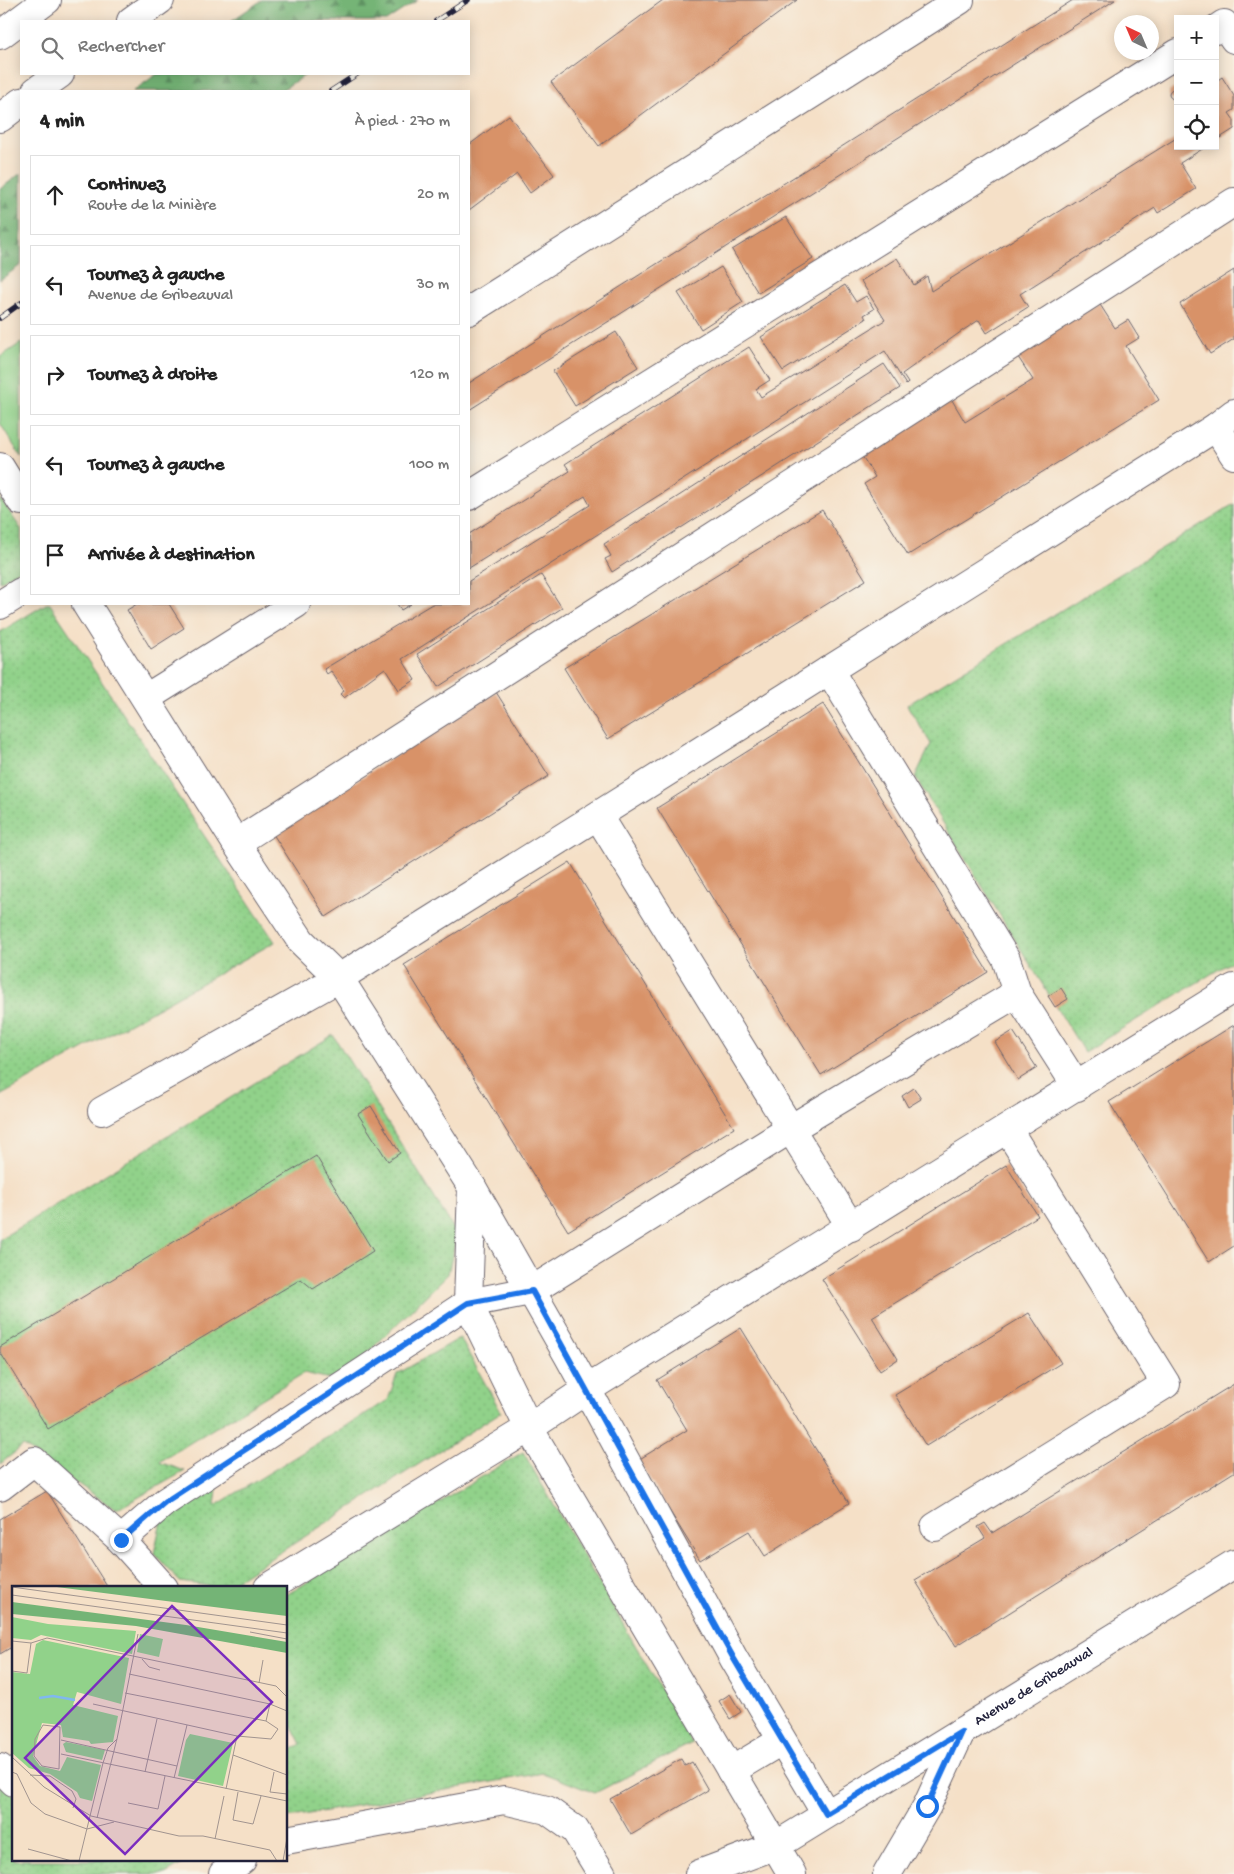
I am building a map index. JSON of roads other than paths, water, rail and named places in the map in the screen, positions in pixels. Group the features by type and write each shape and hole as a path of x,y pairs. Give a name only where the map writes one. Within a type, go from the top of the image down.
{"main road":[{"path":"21,20 48,0"},
{"path":"132,20 160,0"},
{"path":"470,310 960,0"},
{"path":"0,35 20,20"},
{"path":"470,495 1174,55"},
{"path":"37,90 59,75"},
{"path":"0,118 20,103"},
{"path":"236,843 1234,202"},
{"path":"102,1111 339,978 1225,420 1234,455"},
{"path":"0,467 20,499"},
{"path":"0,605 20,593"},
{"path":"87,605 236,843 301,941 339,978 472,1187 532,1291 760,1705 826,1814"},
{"path":"146,698 294,605"},
{"path":"829,670 1006,959 1017,993 1077,1087"},
{"path":"598,816 792,1128 851,1227"},
{"path":"271,1586 530,1428 586,1390 1008,1130 1234,988"},
{"path":"121,1540 165,1502 468,1303 532,1291 792,1128 1017,993"},
{"path":"934,1527 1166,1384 1008,1130"},
{"path":"472,1187 468,1303 530,1428 777,1845 792,1874"},
{"path":"0,1488 34,1461 121,1540 162,1586"},
{"name":"Avenue de Gribeauval","path":"699,1874 777,1845 1234,1564"},
{"path":"887,1874 927,1806 961,1732"},
{"path":"732,1771 781,1741"},
{"path":"0,1768 12,1780"},
{"path":"288,1840 504,1800 547,1810 575,1830 602,1874"},
{"path":"223,1874 239,1862"}],"railway":[{"path":"438,20 468,0"},
{"path":"333,90 355,75"},
{"path":"0,318 20,304"}]}
